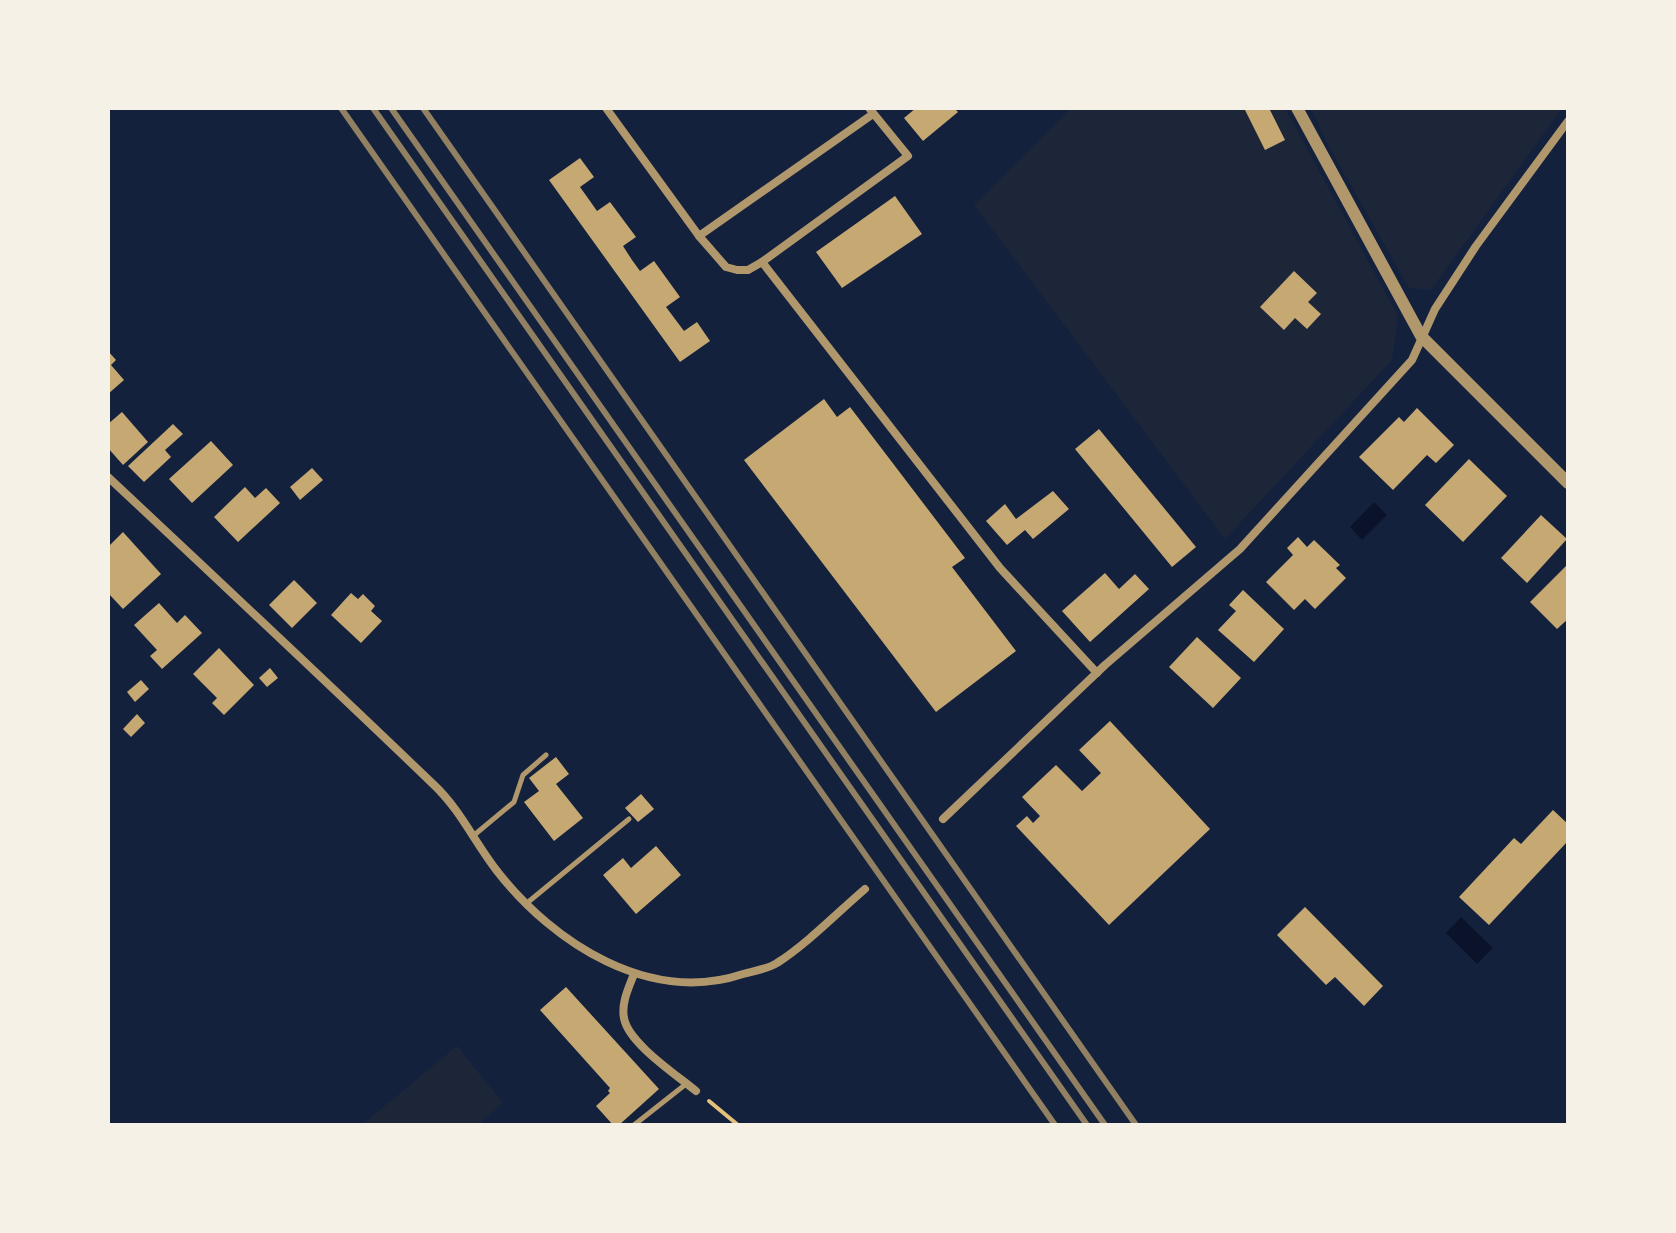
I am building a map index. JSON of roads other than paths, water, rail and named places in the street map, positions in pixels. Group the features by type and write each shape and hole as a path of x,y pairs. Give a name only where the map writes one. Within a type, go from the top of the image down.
{"street":[{"path":"606,108 699,236 726,267 737,270 748,270 762,262 908,156 871,111 699,236"},
{"path":"1297,108 1421,336 1568,483"},
{"path":"943,819 1097,673 1240,549 1412,360 1435,309 1476,246 1568,121"},
{"path":"762,262 1000,568 1097,673"},
{"path":"108,477 445,795 498,872 527,903 556,930 602,960 634,974 670,981 700,983 732,978 776,964 865,889"},
{"path":"634,974 626,996 624,1018 644,1047 696,1091"}],"lane":[{"path":"473,836 514,802 523,775 546,755"},
{"path":"527,903 629,819"},
{"path":"634,1125 687,1083"}],"railway":[{"path":"341,108 1055,1125"},
{"path":"373,108 1087,1125"},
{"path":"391,108 1105,1125"},
{"path":"423,108 1136,1125"}]}
